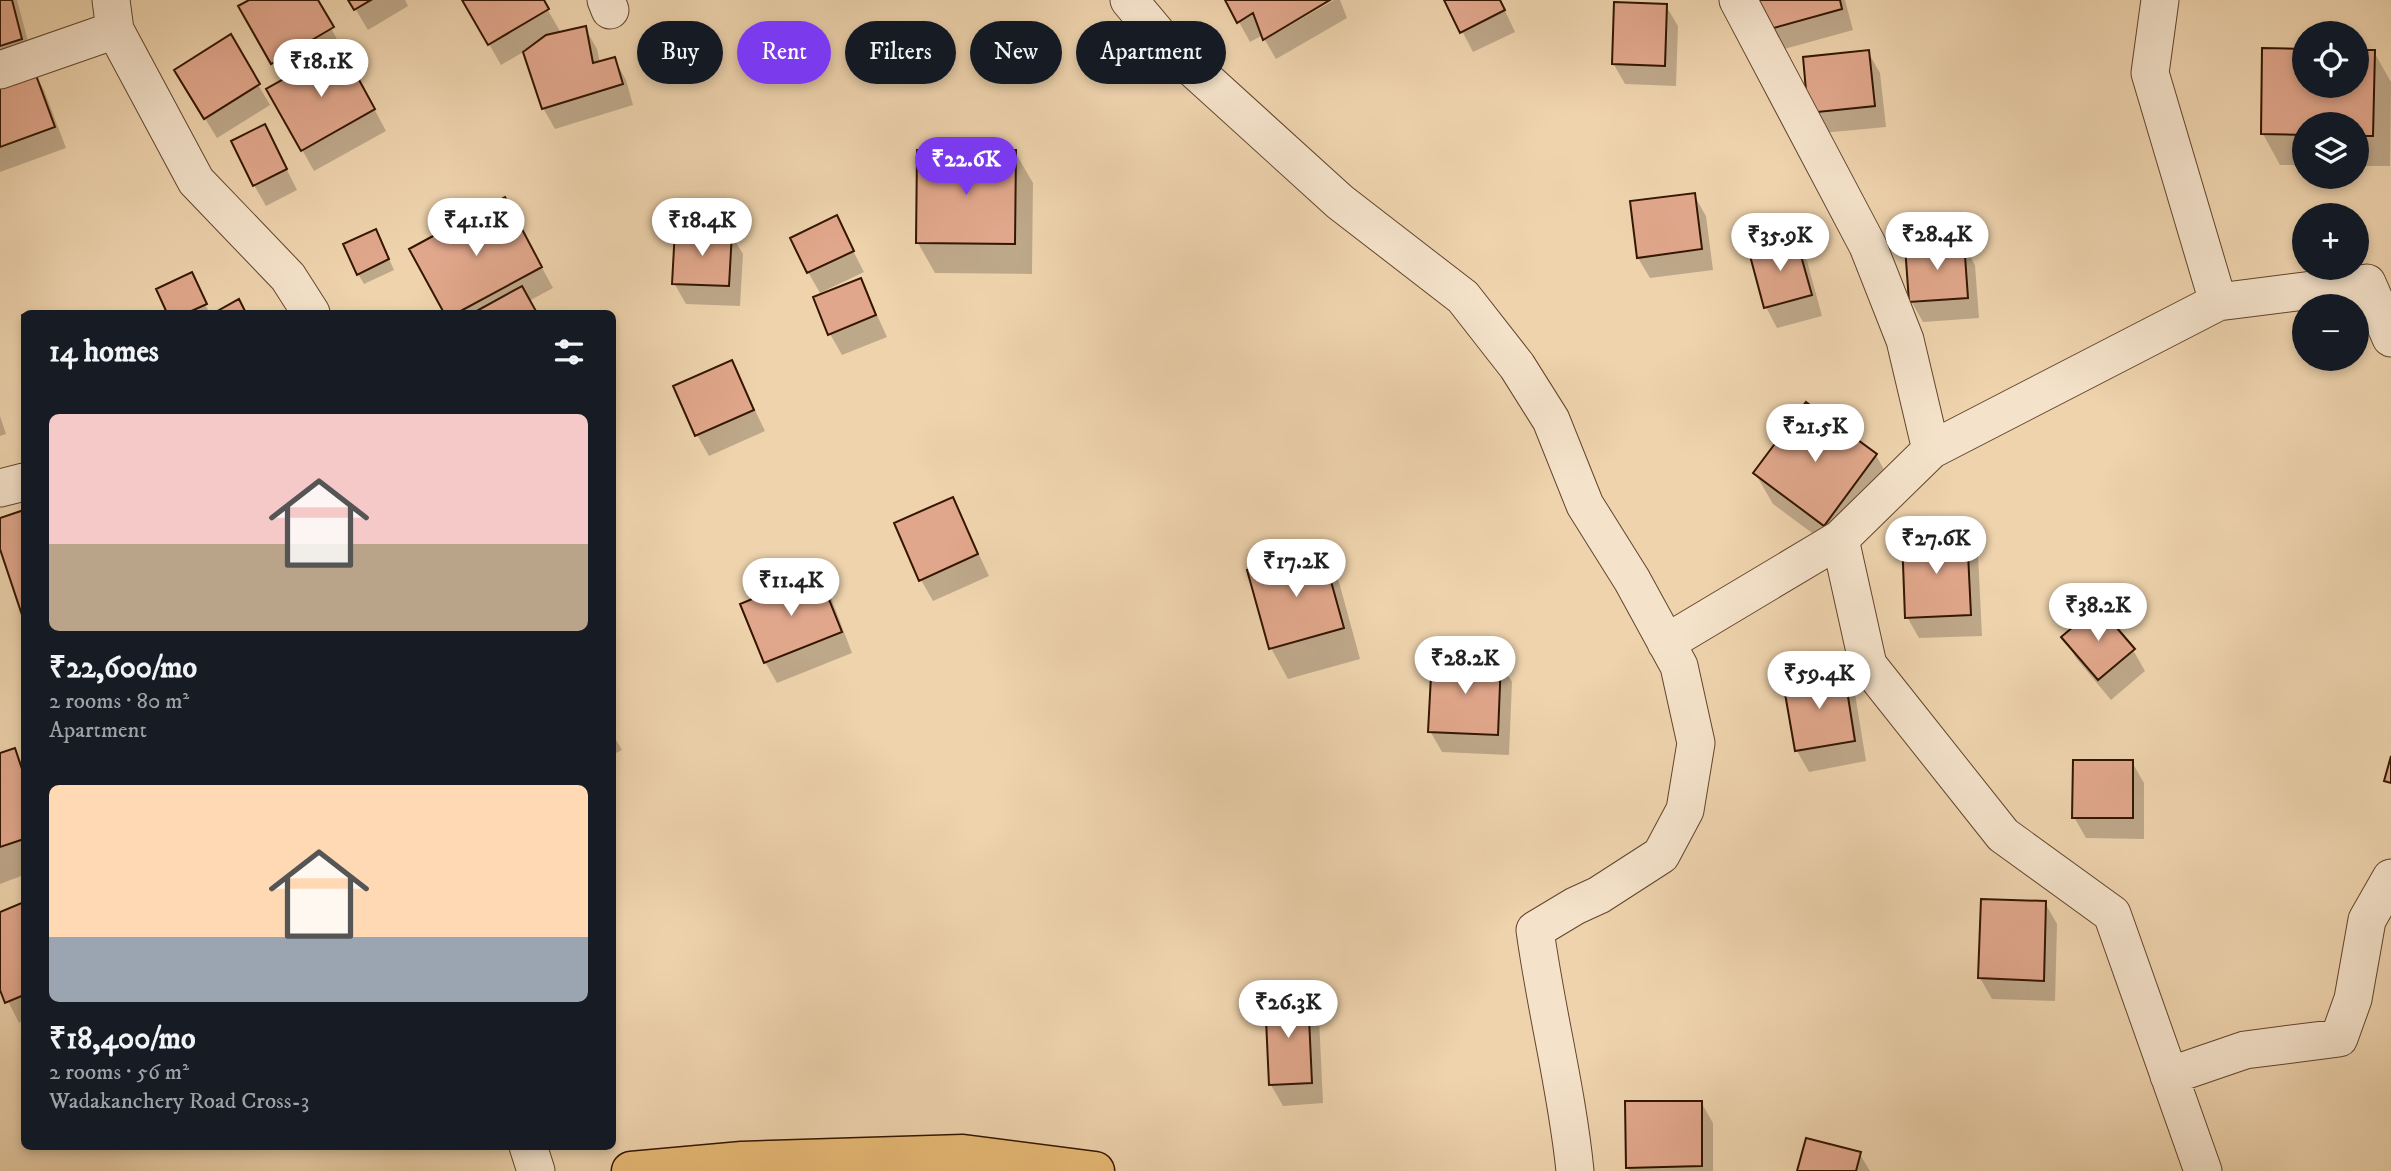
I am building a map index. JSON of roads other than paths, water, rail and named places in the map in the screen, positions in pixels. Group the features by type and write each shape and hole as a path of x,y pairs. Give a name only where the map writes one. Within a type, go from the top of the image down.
{"highway":[{"path":"631,1171 742,1161 963,1154 1095,1171"}],"street":[{"path":"1129,0 1165,43 1340,202 1463,297 1517,366 1551,421 1585,505 1632,580 1679,666 1696,743 1685,810 1661,855 1600,895 1574,906 1535,930 1545,1003 1571,1128 1575,1171"},
{"path":"1738,0 1868,246 1905,340 1931,450"},
{"path":"2160,0 2150,73 2218,302"},
{"path":"0,70 113,15 196,181 288,277 309,310"},
{"path":"1666,643 1840,539 1931,450 2218,302 2367,283 2391,338"},
{"path":"0,488 21,483"},
{"path":"1840,539 1868,665 2003,835 2112,914 2203,1171"},
{"path":"2169,1076 2245,1050 2339,1038 2353,999 2367,920 2391,878"},
{"path":"529,1150 536,1171"}]}
